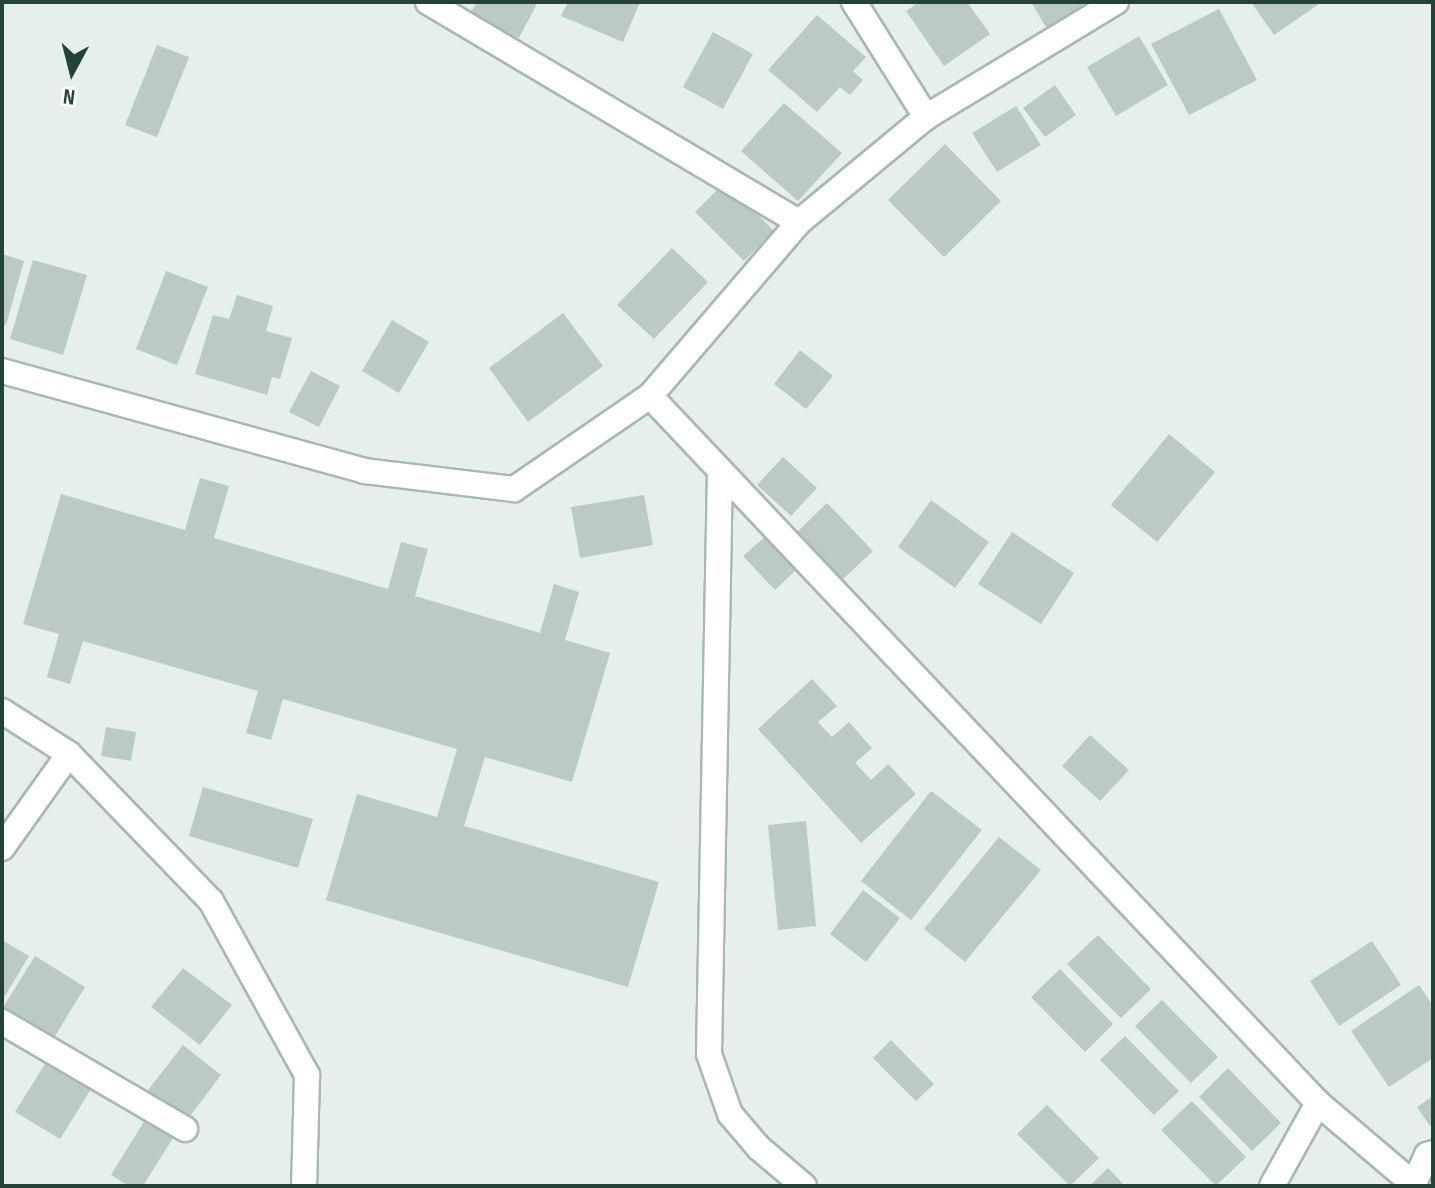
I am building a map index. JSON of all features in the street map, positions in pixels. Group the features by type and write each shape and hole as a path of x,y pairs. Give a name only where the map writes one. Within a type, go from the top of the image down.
{"street":[{"path":"428,2 799,222"},
{"path":"854,2 926,117"},
{"path":"2,371 365,471 514,489 650,396 799,222 926,117 1116,2"},
{"path":"650,396 1318,1103 1415,1184 1427,1155 1433,1153"},
{"path":"720,470 709,1054 730,1114 759,1148 804,1186"},
{"path":"2,711 69,754 211,901 307,1075 304,1186"},
{"path":"2,848 69,754"},
{"path":"2,1022 185,1129"},
{"path":"1272,1186 1318,1103"}],"building":[{"path":"477,2 538,2 519,38 470,14"},
{"path":"568,2 640,2 623,42 561,16"},
{"path":"919,2 967,2 990,34 944,66 906,11"},
{"path":"1031,2 1094,2 1047,29"},
{"path":"1251,2 1322,2 1274,35"},
{"path":"1219,9 1257,80 1189,115 1151,44"},
{"path":"817,15 866,57 853,71 863,80 850,95 840,87 817,112 768,70"},
{"path":"713,32 753,54 723,109 683,87"},
{"path":"1139,36 1168,85 1116,116 1087,67"},
{"path":"157,45 189,57 157,137 125,125"},
{"path":"1055,85 1076,115 1045,137 1023,108"},
{"path":"784,103 842,153 798,201 741,151"},
{"path":"1016,106 1041,145 997,172 972,133"},
{"path":"945,144 1001,201 944,257 888,200"},
{"path":"725,182 774,231 744,261 695,212"},
{"path":"672,248 708,282 654,339 617,305"},
{"path":"2,254 24,261 6,325 2,324"},
{"path":"33,260 87,275 63,355 10,339"},
{"path":"166,271 208,287 177,365 136,349"},
{"path":"237,295 273,306 266,331 292,338 280,379 272,377 267,395 195,374 213,315 229,319"},
{"path":"563,313 603,366 528,422 489,368"},
{"path":"392,320 429,342 399,393 362,371"},
{"path":"800,350 833,376 806,409 774,384"},
{"path":"311,371 340,386 319,427 289,412"},
{"path":"1169,434 1215,472 1157,542 1111,505"},
{"path":"783,457 817,488 791,516 757,485"},
{"path":"200,478 229,486 214,538 388,589 401,542 428,549 415,596 540,633 554,584 579,592 565,640 610,653 572,782 485,757 464,826 659,882 628,987 326,900 357,794 437,817 457,749 283,699 271,740 246,733 258,691 83,641 70,684 47,677 59,634 23,624 61,494 185,530"},
{"path":"644,495 653,545 580,558 571,507"},
{"path":"931,500 989,542 955,588 898,547"},
{"path":"827,503 873,551 841,581 795,534"},
{"path":"1012,532 1074,573 1041,624 978,584"},
{"path":"765,537 796,570 775,590 743,556"},
{"path":"812,679 837,706 818,722 832,737 849,722 872,748 855,763 871,780 888,764 916,794 861,843 758,729"},
{"path":"106,727 136,732 131,761 101,756"},
{"path":"1090,735 1129,770 1100,801 1062,766"},
{"path":"203,787 313,819 298,868 189,836"},
{"path":"931,791 982,830 911,920 861,881"},
{"path":"806,821 816,926 778,930 768,825"},
{"path":"999,837 1041,870 965,962 924,929"},
{"path":"863,890 900,918 866,962 830,934"},
{"path":"1098,935 1151,989 1121,1018 1067,964"},
{"path":"2,940 29,956 2,1001"},
{"path":"1372,941 1401,985 1339,1026 1310,981"},
{"path":"35,956 85,987 49,1046 2,1017 2,1009"},
{"path":"183,968 232,1005 200,1045 151,1007"},
{"path":"1060,969 1113,1024 1085,1052 1031,997"},
{"path":"1419,985 1433,1006 1433,1058 1389,1087 1351,1031"},
{"path":"1162,1000 1218,1057 1191,1083 1135,1026"},
{"path":"1125,1036 1179,1091 1154,1115 1100,1060"},
{"path":"891,1040 934,1084 916,1101 873,1058"},
{"path":"183,1045 221,1075 184,1124 145,1094"},
{"path":"48,1059 93,1086 60,1139 15,1112"},
{"path":"1228,1068 1281,1123 1252,1151 1199,1097"},
{"path":"1433,1096 1433,1124 1430,1126 1417,1107"},
{"path":"1192,1101 1246,1157 1216,1186 1161,1130"},
{"path":"1047,1105 1099,1158 1070,1186 1017,1134"},
{"path":"145,1120 173,1138 143,1186 129,1186 111,1175"},
{"path":"1108,1168 1125,1186 1089,1186"}]}
